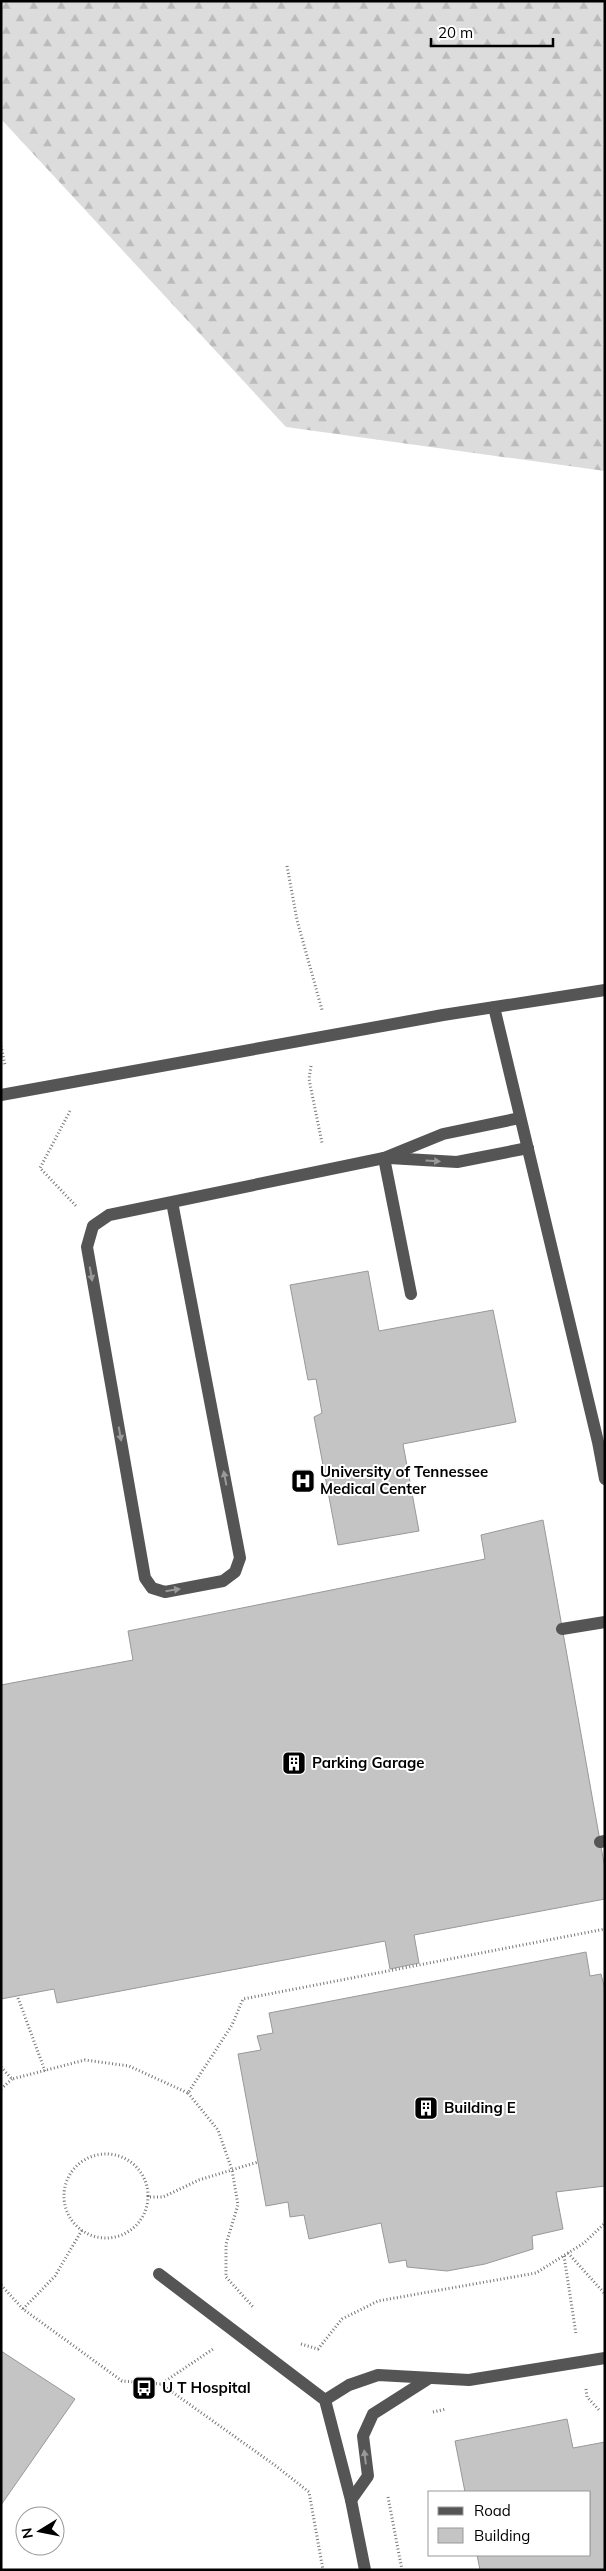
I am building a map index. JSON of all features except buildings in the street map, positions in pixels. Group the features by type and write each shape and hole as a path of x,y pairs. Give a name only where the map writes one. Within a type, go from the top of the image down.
{"lane":[{"path":"1,1095 494,1007 605,990"},
{"path":"494,1007 605,1478"},
{"path":"172,1202 240,1558 235,1572 223,1581 165,1592 152,1588 145,1578 87,1247 94,1226 109,1215 384,1158 443,1134 520,1118"},
{"path":"384,1158 456,1162 528,1148"},
{"path":"384,1158 411,1294"},
{"path":"562,1630 605,1622"},
{"path":"159,2274 325,2400 351,2500 364,2570"},
{"path":"325,2400 349,2385 378,2375 469,2380 605,2358"},
{"path":"351,2500 368,2476 363,2436 373,2414 428,2379"}],"path":[{"path":"1,1046 5,1068"},
{"path":"40,1168 56,1184"},
{"path":"1,2089 12,2079 85,2060 129,2066 188,2093 232,2025 243,1999 334,1979 605,1929"},
{"path":"18,1998 45,2071"},
{"path":"1,2067 12,2079"},
{"path":"93,2154 120,2155 142,2171 150,2197 140,2222 119,2238 92,2238 70,2221 62,2195 71,2170 93,2154"},
{"path":"150,2197 163,2197 199,2180 258,2162"},
{"path":"294,2342 318,2349 342,2319 378,2301 536,2273 584,2243 605,2223"},
{"path":"23,2309 55,2276 82,2230"},
{"path":"568,2253 605,2294"},
{"path":"161,2384 276,2466 309,2492 323,2570"},
{"path":"387,2492 402,2570"}],"green space":[{"path":"1,1 605,1 605,471 286,427 1,119"}],"place":[{"name":"University of Tennessee Medical Center","path":"303,1481"},
{"name":"Parking Garage","path":"294,1763"},
{"name":"Building E","path":"426,2108"},
{"name":"U T Hospital","path":"144,2388"}]}
